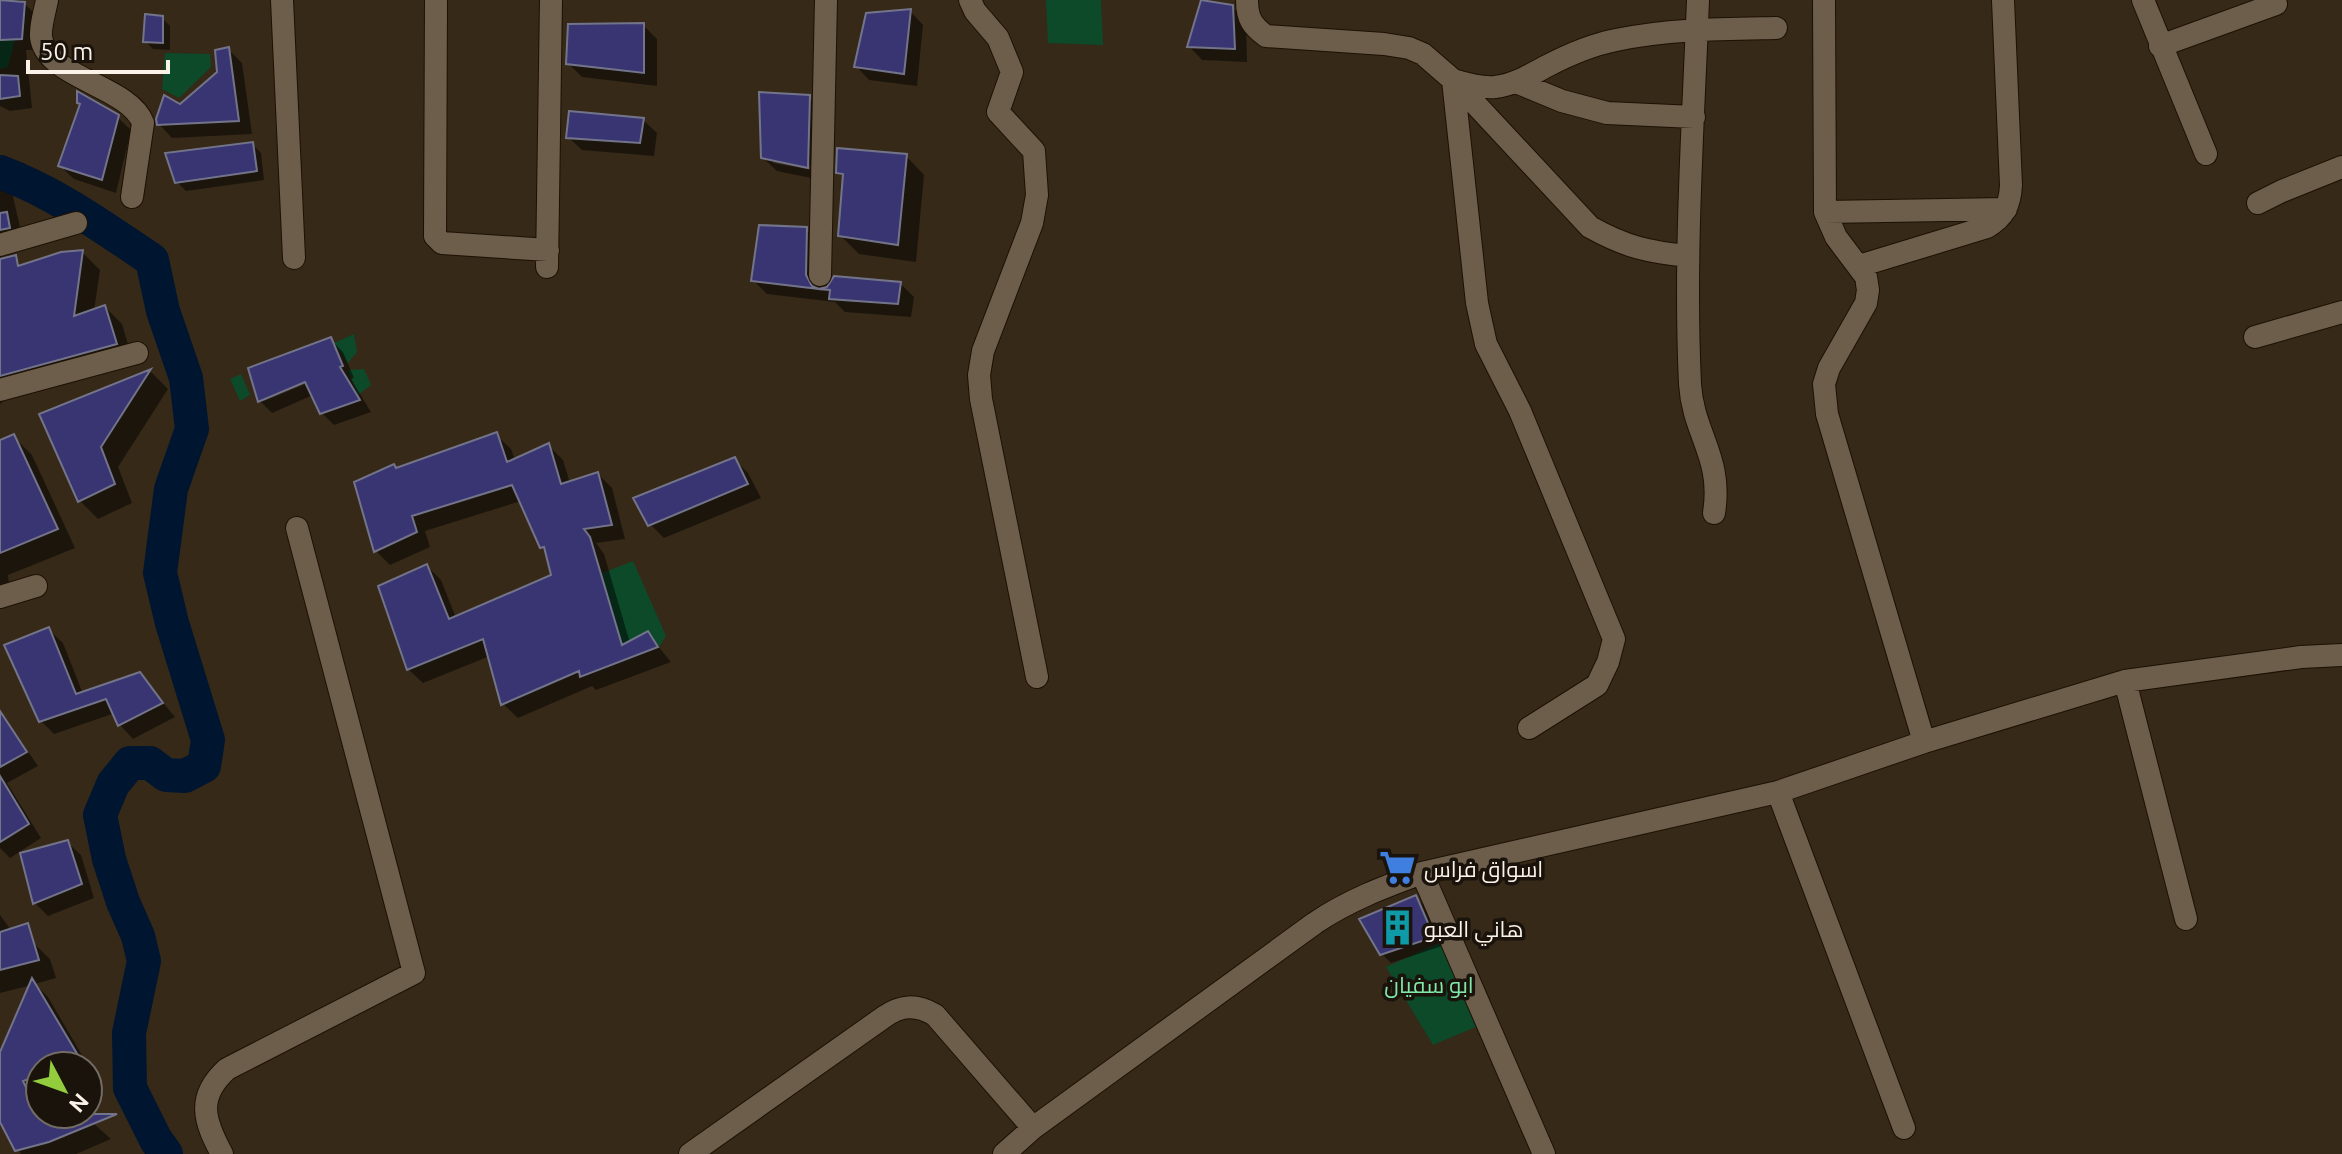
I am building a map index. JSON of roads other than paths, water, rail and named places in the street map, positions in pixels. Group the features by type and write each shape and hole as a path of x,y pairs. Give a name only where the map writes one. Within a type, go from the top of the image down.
{"street":[{"path":"47,0 41,38 52,58 127,102 140,114 143,123 132,197"},
{"path":"282,0 294,258"},
{"path":"436,0 435,236 442,243 547,259 551,0"},
{"path":"820,275 826,0"},
{"path":"970,0 975,11 998,38 1012,72 998,112 1034,151 1037,195 1032,223 983,351 979,375 981,399 1037,677"},
{"path":"1247,0 1247,12 1253,26 1266,36 1409,48 1423,54 1453,80 1590,227 1618,243 1650,252 1688,256"},
{"path":"1698,0 1688,256 1691,393 1694,411 1716,474 1714,513"},
{"path":"1824,0 1825,212 1836,237 1866,277 1868,290 1866,303 1829,368 1824,396 1924,742"},
{"path":"1859,266 1987,227 1999,220 2006,209 2011,185 2003,0"},
{"path":"2143,0 2206,154"},
{"path":"2160,46 2276,4"},
{"path":"1453,80 1474,86 1495,87 1516,82 1579,51 1612,40 1697,29 1776,28"},
{"path":"1453,80 1477,303 1486,344 1511,389 1614,639 1597,685 1529,728"},
{"path":"1516,82 1573,105 1607,113 1694,117"},
{"path":"2258,203 2342,167"},
{"path":"1825,212 2006,209"},
{"path":"0,245 76,223"},
{"path":"2255,337 2342,312"},
{"path":"0,390 137,353"},
{"path":"222,1154 208,1127 206,1116 208,1095 227,1069 414,973 297,528"},
{"path":"0,597 36,586"},
{"path":"1004,1154 1033,1128 1338,908 1367,893 1422,873 1778,792 1924,742 2125,681 2301,657 2342,655"},
{"path":"2125,681 2186,919"},
{"path":"1778,792 1904,1128"},
{"path":"1422,873 1544,1154"},
{"path":"690,1154 884,1017 903,1007 914,1007 935,1015 1033,1128"}],"waterway":[{"path":"0,172 60,200 152,260 163,311 186,378 192,429 171,489 160,573 208,740 204,766 185,776 166,775 150,763 130,763 113,784 100,815 109,859 138,936 144,961 129,1033 130,1088 166,1154"}],"place":[{"name":"اسواق فراس","path":"1398,868"},
{"name":"هاني العبو","path":"1398,928"}],"park label":[{"name":"ابو سفيان","path":"1429,984"}]}
